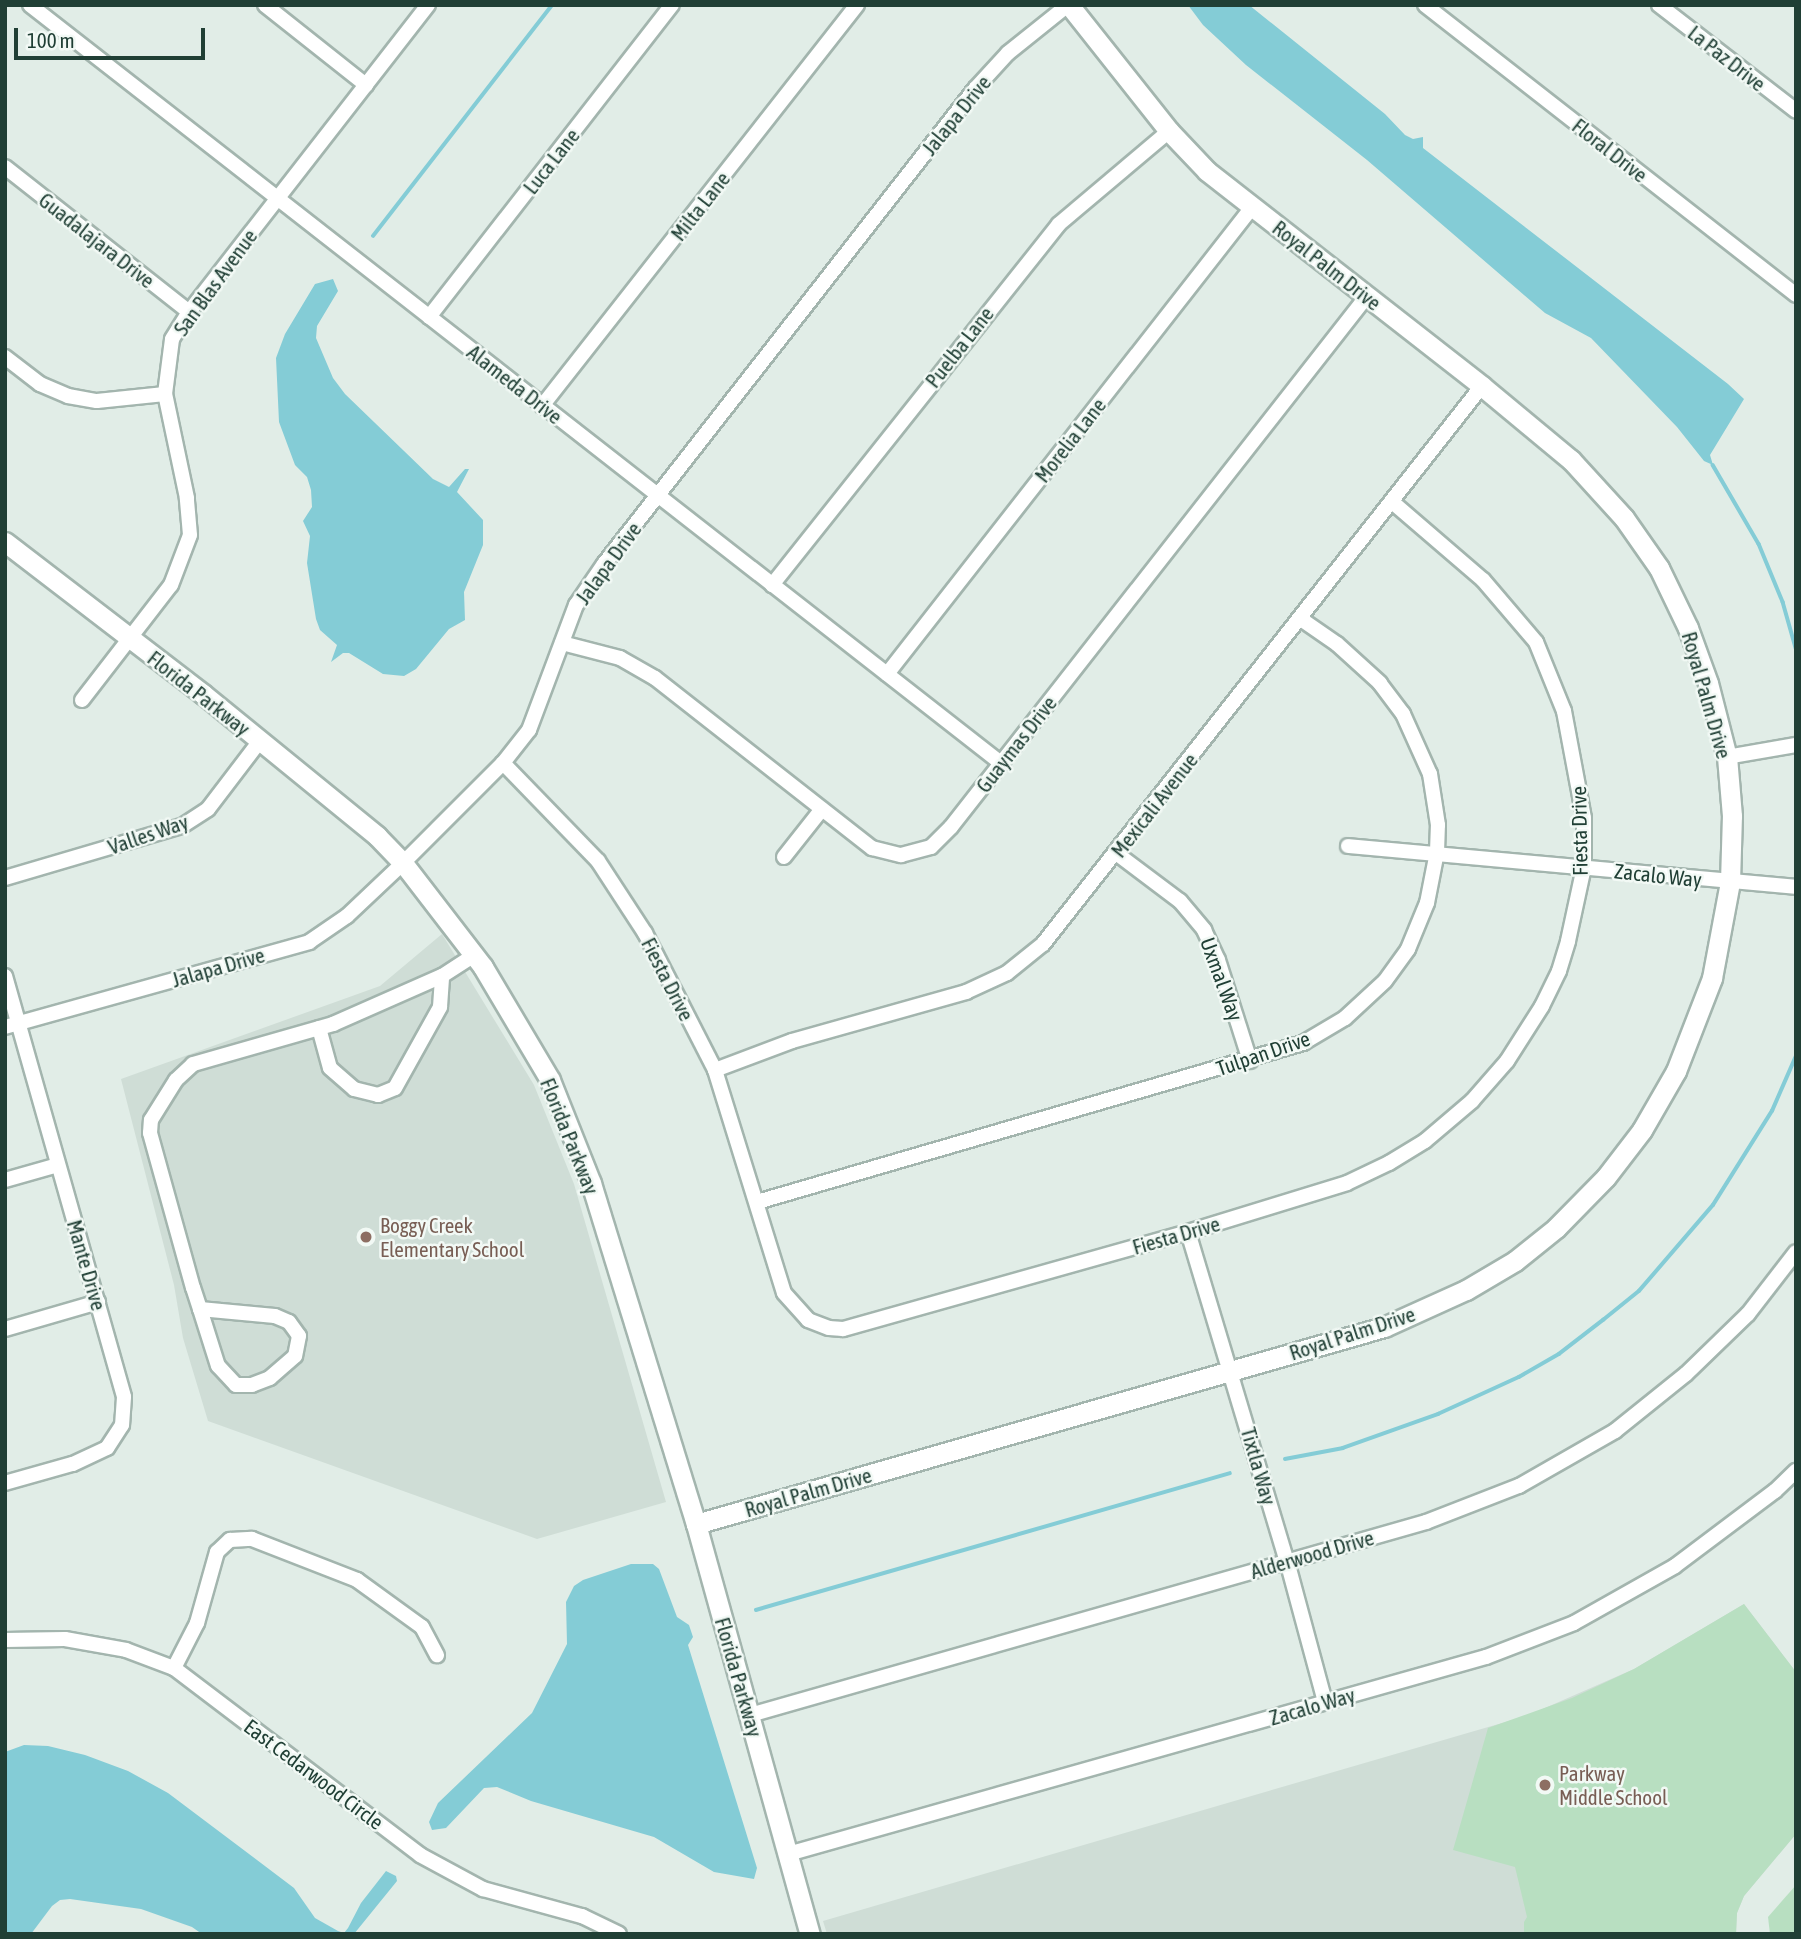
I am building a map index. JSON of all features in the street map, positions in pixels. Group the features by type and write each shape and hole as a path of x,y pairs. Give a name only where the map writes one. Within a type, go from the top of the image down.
{"street":[{"name":"Alameda Drive","path":"30,5 1001,763"},
{"path":"265,5 366,85"},
{"name":"San Blas Avenue","path":"82,699 171,584 190,535 187,498 165,394 172,338 189,312 428,5"},
{"name":"Luca Lane","path":"429,317 672,5"},
{"name":"Milta Lane","path":"542,406 857,5"},
{"name":"Royal Palm Drive","path":"696,1524 1384,1327 1466,1290 1515,1261 1556,1228 1606,1177 1642,1130 1676,1071 1712,978 1730,882 1732,816 1727,757 1700,661 1688,628 1659,568 1624,517 1571,460 1482,386 1208,171 1169,131 1068,5"},
{"name":"Jalapa Drive","path":"12,1025 309,942 347,916 404,863 503,763 529,730 576,605 658,496 975,89 1008,53 1068,5"},
{"name":"Floral Drive","path":"1425,5 1796,295"},
{"name":"La Paz Drive","path":"1659,5 1796,111"},
{"name":"Puelba Lane","path":"772,584 1059,224 1169,131"},
{"name":"Guadalajara Drive","path":"5,167 189,312"},
{"name":"Morelia Lane","path":"887,674 1253,206"},
{"name":"Guaymas Drive","path":"562,643 620,658 655,678 872,848 901,855 931,847 951,827 1367,296"},
{"path":"5,356 40,384 68,396 97,401 165,394"},
{"name":"Mexicali Avenue","path":"715,1070 792,1041 966,992 1007,973 1043,944 1482,386"},
{"name":"Fiesta Drive","path":"503,763 598,861 645,933 715,1070 783,1293 798,1313 817,1325 844,1329 1188,1232 1367,1174 1425,1141 1472,1101 1507,1061 1542,1006 1559,971 1577,908 1584,867 1581,792 1564,711 1536,642 1483,580 1391,501"},
{"name":"Florida Parkway","path":"5,542 377,836 404,863 474,955 550,1080 591,1183 696,1524 810,1934"},
{"name":"Tulpan Drive","path":"757,1202 1250,1061 1303,1043 1345,1018 1385,981 1408,949 1427,903 1437,852 1438,825 1430,774 1403,714 1380,683 1336,644 1301,619"},
{"name":"Valles Way","path":"5,878 182,826 208,809 260,741"},
{"path":"1727,757 1796,745"},
{"path":"784,857 822,809"},
{"name":"Zacalo Way","path":"1348,846 1437,852 1796,887"},
{"name":"Uxmal Way","path":"1116,853 1180,901 1204,930 1219,960 1250,1061"},
{"path":"200,1309 275,1316 289,1322 299,1336 295,1356 270,1378 252,1385 236,1385 218,1366 200,1309 150,1133 151,1120 176,1080 193,1064 319,1028 442,976 474,955"},
{"name":"Mante Drive","path":"5,976 12,1025 58,1165 124,1397 122,1425 107,1448 72,1464 5,1483"},
{"path":"319,1028 330,1068 355,1089 378,1095 394,1088 440,1007 442,976"},
{"path":"5,1180 58,1165"},
{"name":"Tixtla Way","path":"1188,1232 1287,1561 1325,1702"},
{"name":"Alderwood Drive","path":"750,1715 1287,1561 1464,1508 1518,1486 1615,1431 1686,1374 1748,1314 1796,1252"},
{"path":"5,1329 98,1302"},
{"name":"Zacalo Way","path":"788,1854 1486,1657 1574,1623 1675,1566 1775,1491 1796,1471"},
{"path":"174,1668 197,1623 217,1552 230,1540 252,1539 357,1580 422,1627 437,1654"},
{"name":"East Cedarwood Circle","path":"5,1640 65,1639 126,1650 174,1668 420,1855 483,1889 582,1916 619,1934"}],"shaded area":[{"path":"442,934 534,1085 574,1184 666,1502 537,1539 208,1421 183,1338 174,1285 121,1079 380,986"},
{"name":"Parkway Middle School","path":"1744,1604 1796,1672 1796,1834 1744,1896 1737,1913 1736,1934 827,1934 823,1921 1529,1715 1634,1669"}],"green space":[{"path":"1744,1604 1796,1672 1796,1834 1744,1896 1737,1913 1736,1934 1524,1934 1527,1917 1515,1867 1453,1850 1488,1728 1572,1698 1634,1669"},
{"path":"1796,1885 1796,1934 1770,1934 1768,1917"}],"water":[{"path":"1188,5 1249,5 1385,114 1405,135 1413,139 1423,137 1423,148 1728,384 1744,399 1710,455 1713,465 1704,461 1677,427 1591,338 1545,313 1367,160 1246,65 1203,25"},
{"path":"333,279 338,291 317,326 316,338 333,378 345,394 433,479 449,487 465,469 469,469 457,492 483,520 483,545 464,592 465,620 449,629 416,669 404,676 383,674 349,653 343,653 331,662 337,645 320,630 307,563 310,536 303,521 312,507 311,490 307,477 295,465 279,422 276,358 285,334 315,284"},
{"path":"631,1564 653,1564 659,1569 677,1617 689,1625 693,1637 688,1645 757,1868 754,1879 714,1872 654,1837 531,1801 497,1787 484,1788 446,1828 432,1830 429,1822 438,1803 532,1713 567,1644 566,1602 574,1586 583,1580"},
{"path":"24,1745 48,1746 85,1755 128,1771 168,1793 294,1888 315,1918 338,1931 344,1933 348,1928 361,1903 386,1871 396,1876 397,1881 354,1934 202,1934 192,1927 141,1909 70,1899 60,1900 52,1906 31,1934 5,1934 5,1752"}],"waterway":[{"path":"373,236 552,5"},
{"path":"1713,465 1759,544 1783,602 1796,648"},
{"path":"1285,1459 1343,1448 1438,1414 1519,1377 1559,1354 1603,1320 1639,1291 1713,1205 1772,1111 1796,1056"},
{"path":"756,1610 1230,1473"}],"place":[{"name":"Boggy Creek Elementary School","path":"366,1237"},
{"name":"Parkway Middle School","path":"1545,1785"}]}
